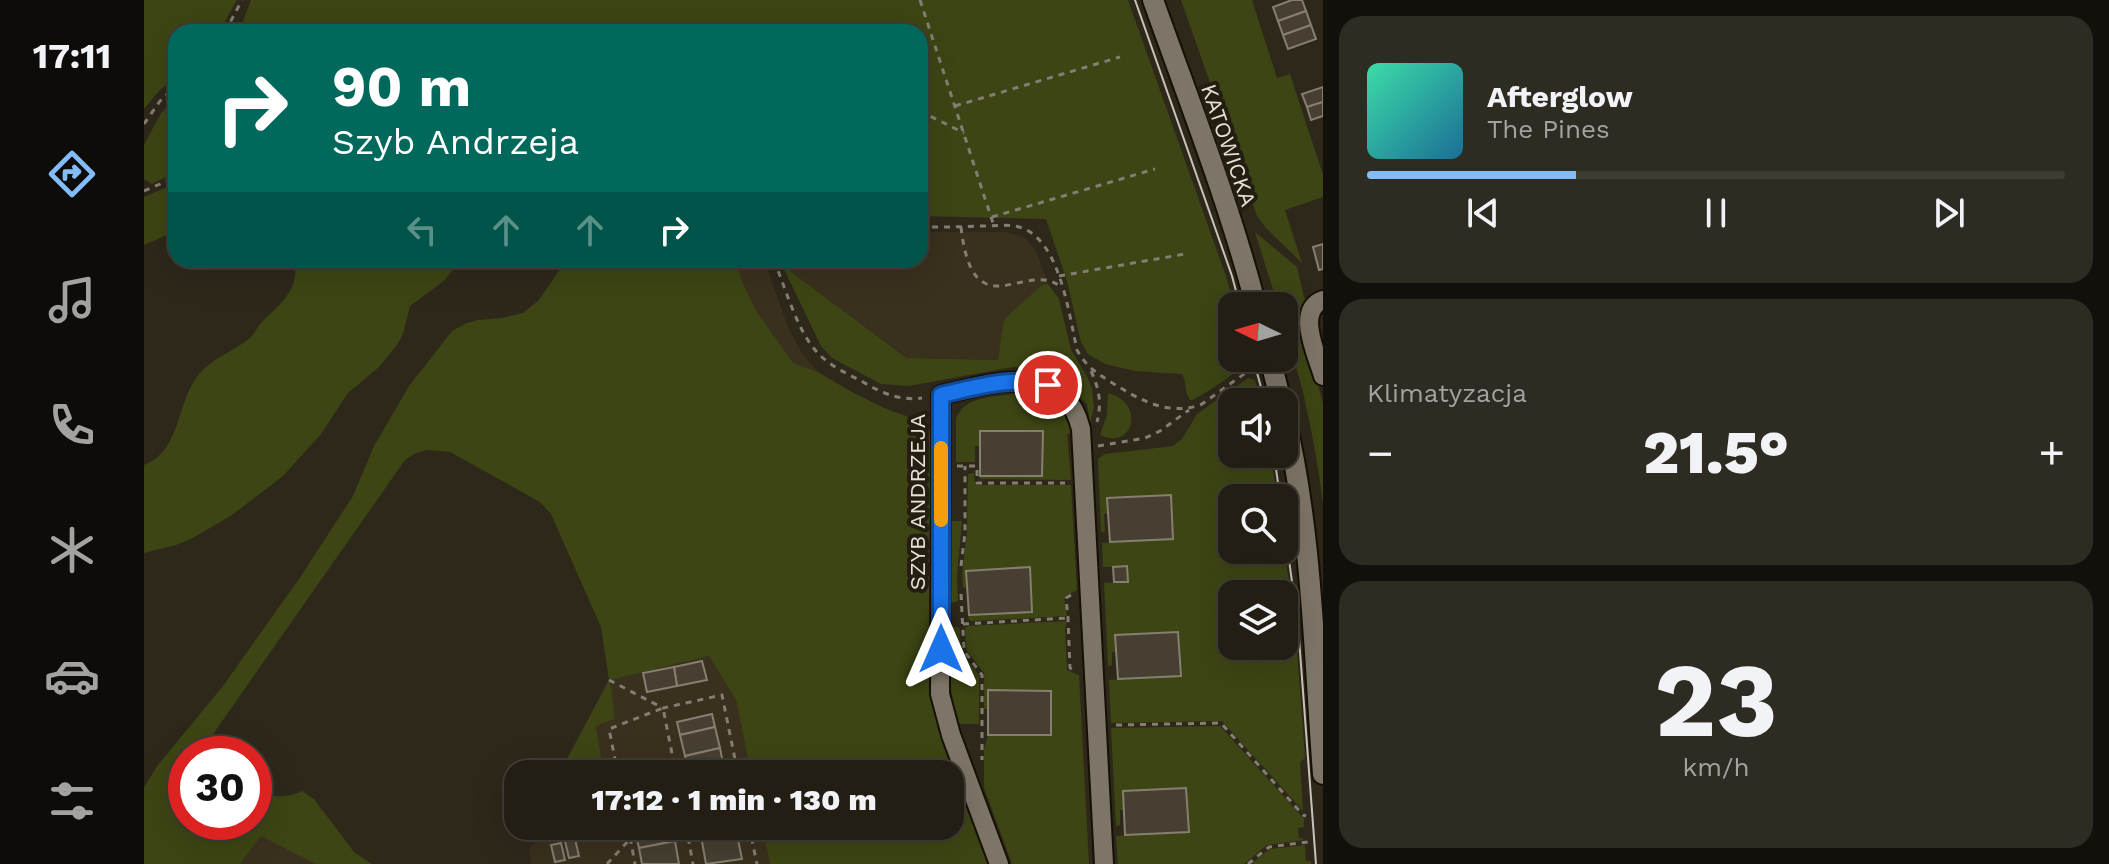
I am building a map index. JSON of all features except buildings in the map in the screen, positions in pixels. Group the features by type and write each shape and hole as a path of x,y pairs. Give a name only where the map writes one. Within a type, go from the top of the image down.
{"street":[{"name":"KATOWICKA","path":"1153,0 1233,228 1252,292"},
{"path":"1323,300 1311,308 1309,316 1323,376"},
{"name":"SZYB ANDRZEJA","path":"999,864 951,735 940,694 941,395 1025,380 1048,385 1061,392 1077,413 1082,444 1104,864"},
{"path":"1294,468 1317,601 1323,774"}],"path":[{"path":"229,24 242,0"},
{"path":"920,0 928,24"},
{"path":"928,24 994,226"},
{"path":"955,106 1120,57"},
{"path":"144,124 168,94"},
{"path":"928,115 964,133"},
{"path":"992,217 1155,169"},
{"path":"144,191 168,180"},
{"path":"928,227 1013,226 1031,231 1048,252 1059,276 1077,350 1089,368 1140,399 1164,408 1192,408"},
{"path":"961,227 966,258 971,269 985,282 997,287 1047,280 1062,288"},
{"path":"1059,276 1185,254"},
{"path":"777,268 804,334 828,363 881,393 895,397 911,400 941,395"},
{"path":"1082,444 1100,413 1099,391 1089,368"},
{"path":"1082,444 1145,438 1248,372"},
{"path":"941,466 977,466 977,483 1071,483"},
{"path":"960,573 965,533 965,466"},
{"path":"960,588 964,651 981,674 982,766"},
{"path":"941,624 1067,618"},
{"path":"609,680 663,708"},
{"path":"615,760 609,729 663,708 722,695 735,760"},
{"path":"663,708 673,760"},
{"path":"1108,725 1221,723 1306,816"},
{"path":"607,864 629,840"},
{"path":"630,840 635,864"},
{"path":"689,840 693,864"},
{"path":"752,840 757,864"},
{"path":"1248,864 1269,847 1308,842"}],"shaded area":[{"path":"928,232 1004,232 1026,239 1036,251 1048,284 1042,285 1004,319 999,360 908,358 786,268 928,268"},
{"path":"738,268 767,268 788,327 802,353 818,372 793,363 757,312"},
{"path":"709,656 736,700 748,760 602,760 596,726 615,719 609,680"},
{"path":"257,840 270,840 316,864 240,864"},
{"path":"537,840 765,840 770,864 531,864 529,849"}],"green space":[{"path":"144,0 237,0 224,24 168,24 168,83 144,109"},
{"path":"251,0 1128,0 1227,279 1230,292 1218,292 1218,372 1234,372 1231,375 1190,400 1182,374 1135,371 1105,364 1088,354 1081,342 1067,281 1046,219 928,216 928,24 242,24"},
{"path":"1181,0 1252,0 1277,78 1290,74 1323,175 1323,197 1285,210 1302,263 1257,216"},
{"path":"168,106 168,176 152,184 144,179 144,145"},
{"path":"168,186 168,234 144,245 144,197"},
{"path":"1255,232 1297,267 1308,302 1302,327 1323,403 1323,505 1312,434 1297,372 1298,292 1274,292"},
{"path":"454,268 445,280 410,306 397,345 379,367 348,393 321,434 283,476 232,515 191,539 144,553 144,465 165,449 186,397 200,373 251,337 292,288 295,270"},
{"path":"564,268 738,268 757,312 793,363 818,372 927,428 930,434 930,683 953,760 748,760 736,700 709,656 610,680 615,719 596,726 602,760 566,760 609,680 601,627 551,514 540,502 450,452 427,450 405,460 212,736 182,736 223,686 299,579 353,496 374,446 409,386 452,331 478,320 523,313 539,300"},
{"path":"783,268 907,358 998,360 1004,319 1042,285 1048,284 1059,299 1071,350 1092,389 1094,407 1090,424 1087,404 1065,383 1048,374 1013,367 909,386 881,384 832,358 821,346"},
{"path":"1248,378 1255,380 1257,388 1234,388"},
{"path":"1108,393 1120,398 1131,415 1131,424 1121,437 1100,435 1107,415"},
{"path":"1013,394 1038,398 1059,412 1064,408 1072,433 1067,434 1071,480 980,479 980,476 1042,476 1043,432 980,431 980,446 975,446 975,462 956,462 956,418 960,411 981,399"},
{"path":"1218,399 1218,468 1273,468 1275,484 1218,484 1218,564 1286,564 1289,580 1218,580 1218,660 1298,660 1305,758 1300,762 1303,811 1222,721 1111,723 1109,680 1180,676 1179,632 1116,635 1116,652 1112,652 1112,665 1108,666 1104,583 1128,582 1127,567 1103,567 1102,543 1173,539 1171,495 1108,498 1108,514 1104,514 1105,532 1101,532 1098,459 1105,454 1173,446 1182,439 1197,414"},
{"path":"974,473 975,485 1071,485 1077,590 1064,597 1067,616 971,621 968,618 969,615 1032,612 1029,567 967,571 967,587 963,588 968,474"},
{"path":"950,521 962,521 958,601 950,603"},
{"path":"1067,621 1067,670 1079,675 1089,864 1012,864 984,788 984,749 988,735 1050,735 1051,691 988,690 988,709 984,709 984,673 966,650 965,628"},
{"path":"950,627 960,629 961,652 979,675 979,724 958,724 951,688"},
{"path":"1220,726 1304,819 1304,827 1298,828 1299,838 1303,840 1267,845 1244,864 1118,864 1116,836 1189,831 1186,788 1124,791 1124,810 1120,810 1120,825 1116,826 1111,728"},
{"path":"168,753 168,840 258,840 240,864 144,864 144,787"},
{"path":"302,791 314,799 354,852 372,864 316,864 269,840 272,840 272,795"},
{"path":"964,799 988,864 770,864 765,840 964,840"},
{"path":"1305,845 1306,861 1311,861 1311,864 1251,864 1270,849"}],"tram line":[{"path":"1135,0 1236,292"},
{"path":"1257,372 1261,388"},
{"path":"1276,468 1278,484"},
{"path":"1290,564 1298,625 1316,864"}],"slow traffic":[{"path":"941,448 941,520"}],"route":[{"path":"941,649 941,395 1025,380 1048,385"}]}
